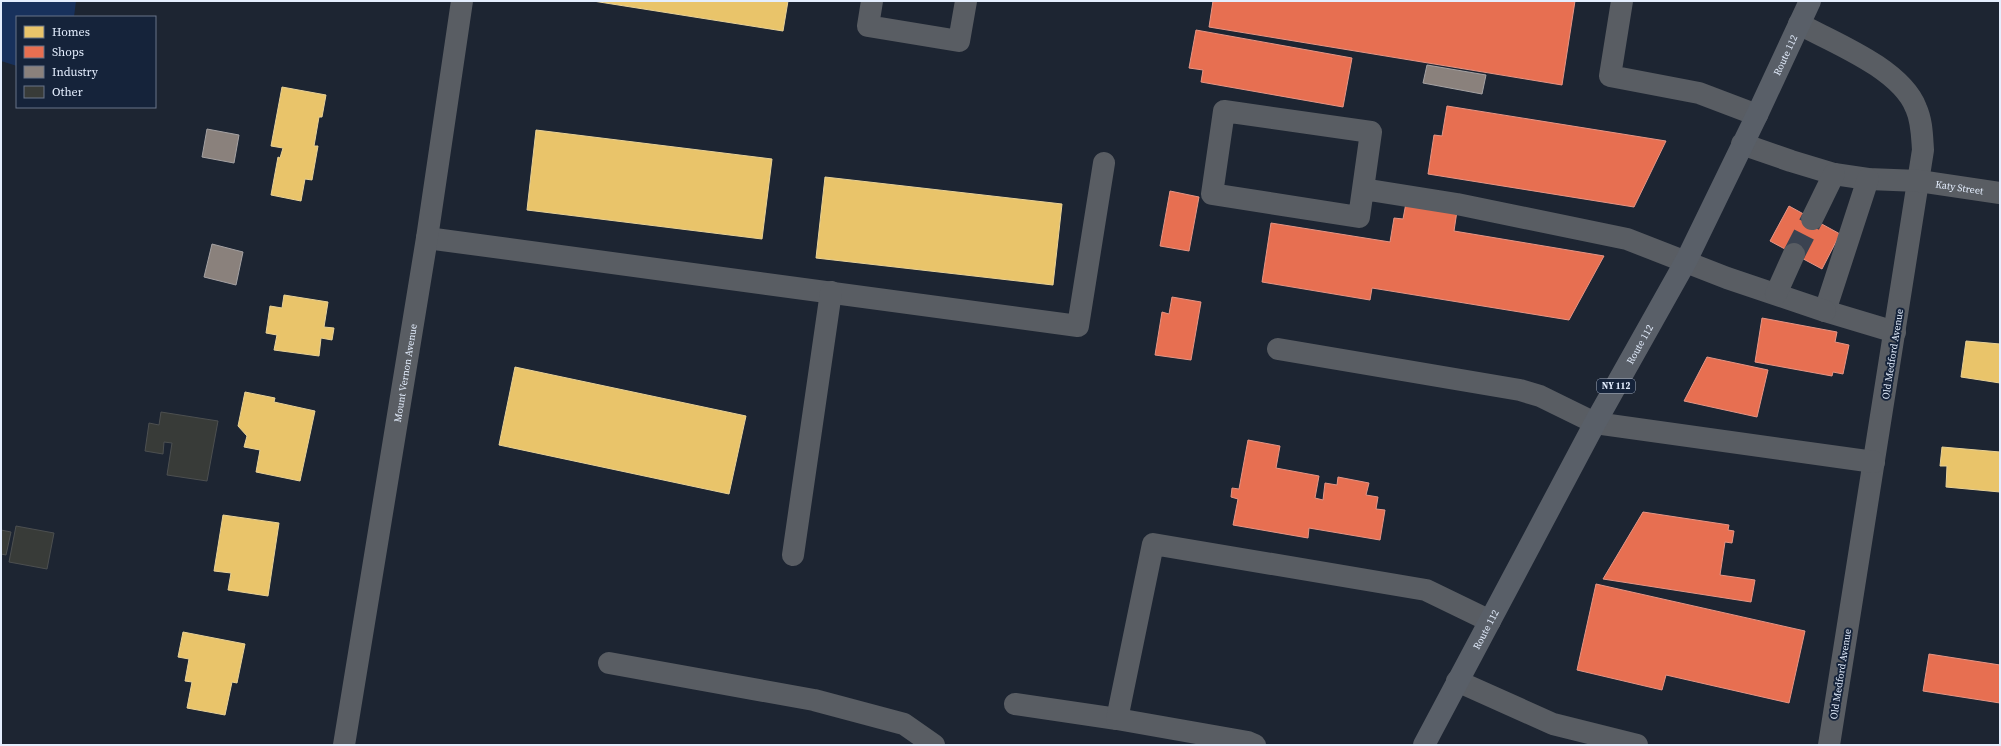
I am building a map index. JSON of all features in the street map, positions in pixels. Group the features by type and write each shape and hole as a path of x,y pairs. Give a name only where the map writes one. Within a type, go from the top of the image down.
{"main road":[{"name":"Route 112","path":"1424,745 1595,423 1686,261 1757,115 1810,1"}],"street":[{"name":"Mount Vernon Avenue","path":"344,745 427,238 462,1"},
{"path":"872,1 868,26 959,41 966,1"},
{"path":"1622,1 1610,76 1699,93 1757,115"},
{"name":"Old Medford Avenue","path":"1800,24 1871,62 1893,77 1906,91 1916,107 1921,126 1923,150 1896,332 1829,745"},
{"path":"1224,110 1372,132 1363,189 1359,217 1212,194 1224,110"},
{"name":"Katy Street","path":"1742,144 1834,174 1868,179 1919,181 2000,192"},
{"path":"427,238 1078,326 1104,163"},
{"path":"1812,218 1834,174"},
{"path":"1825,311 1868,179"},
{"path":"1363,189 1457,204 1627,239 1825,311 1896,332"},
{"path":"1776,294 1794,254"},
{"path":"793,555 831,292"},
{"path":"1278,349 1520,390 1540,396 1595,423 1874,462"},
{"path":"1117,719 1153,544 1426,590 1490,621"},
{"path":"609,664 814,700 904,724 934,745"},
{"path":"1457,682 1553,724 1637,745"},
{"path":"1015,704 1117,719 1248,742 1255,745"}],"shaded area":[{"path":"1,1 76,1 74,16 16,16 16,66 1,61"}],"building: Homes":[{"path":"593,1 788,1 783,31"},
{"path":"282,87 326,95 322,117 319,117 314,146 318,146 312,180 305,179 301,201 271,195 278,157 280,158 283,148 271,146"},
{"path":"536,130 772,159 762,239 527,210"},
{"path":"825,177 1062,204 1053,285 816,258"},
{"path":"284,295 328,302 324,327 334,328 332,340 321,338 319,356 274,350 277,335 266,333 270,306 282,308"},
{"path":"1966,341 2000,344 2000,383 1961,377"},
{"path":"515,367 746,416 729,494 499,445"},
{"path":"245,392 275,398 274,402 315,411 300,481 256,472 260,450 244,447 247,436 238,426"},
{"path":"1942,447 2000,452 2000,492 1946,487 1947,466 1940,466"},
{"path":"223,515 279,523 268,596 228,590 231,573 214,571"},
{"path":"183,632 245,644 237,683 232,682 225,715 187,708 192,682 185,681 189,659 178,657"}],"building: Shops":[{"path":"1213,1 1575,1 1562,85 1209,27"},
{"path":"1196,30 1352,58 1343,107 1201,82 1203,70 1189,68"},
{"path":"1447,106 1666,141 1634,207 1428,174 1434,135 1442,136"},
{"path":"1170,191 1199,197 1189,251 1160,246"},
{"path":"1406,203 1457,211 1454,231 1604,256 1569,320 1372,288 1370,300 1262,282 1271,223 1390,242 1394,218 1403,219"},
{"path":"1789,206 1840,234 1822,269 1770,241"},
{"path":"1172,297 1201,302 1191,360 1155,355 1162,312 1169,314"},
{"path":"1762,318 1837,332 1835,342 1849,345 1843,374 1833,372 1832,376 1755,362"},
{"path":"1707,357 1768,370 1757,417 1684,401"},
{"path":"1248,440 1280,446 1276,468 1319,476 1315,498 1323,500 1325,483 1337,485 1338,477 1369,483 1366,495 1378,497 1376,509 1385,510 1380,540 1309,528 1308,538 1233,525 1238,499 1231,497 1232,488 1239,489"},
{"path":"1643,512 1729,525 1728,530 1734,531 1732,543 1725,542 1720,575 1755,580 1751,602 1603,579"},
{"path":"1596,584 1805,631 1789,703 1666,675 1662,690 1577,670"},
{"path":"1929,654 2000,665 2000,703 1923,691"}],"building: Industry":[{"path":"1427,65 1486,75 1482,94 1423,83"},
{"path":"207,129 239,135 234,163 202,157"},
{"path":"212,244 243,252 236,285 204,277"}],"building: Other":[{"path":"161,412 218,421 207,481 167,475 172,443 164,442 163,454 145,451 149,423 159,425"},
{"path":"16,526 54,533 47,569 9,562"},
{"path":"1,530 11,532 6,555 1,554"}],"tunnel":[{"path":"1794,254 1812,219"}]}
